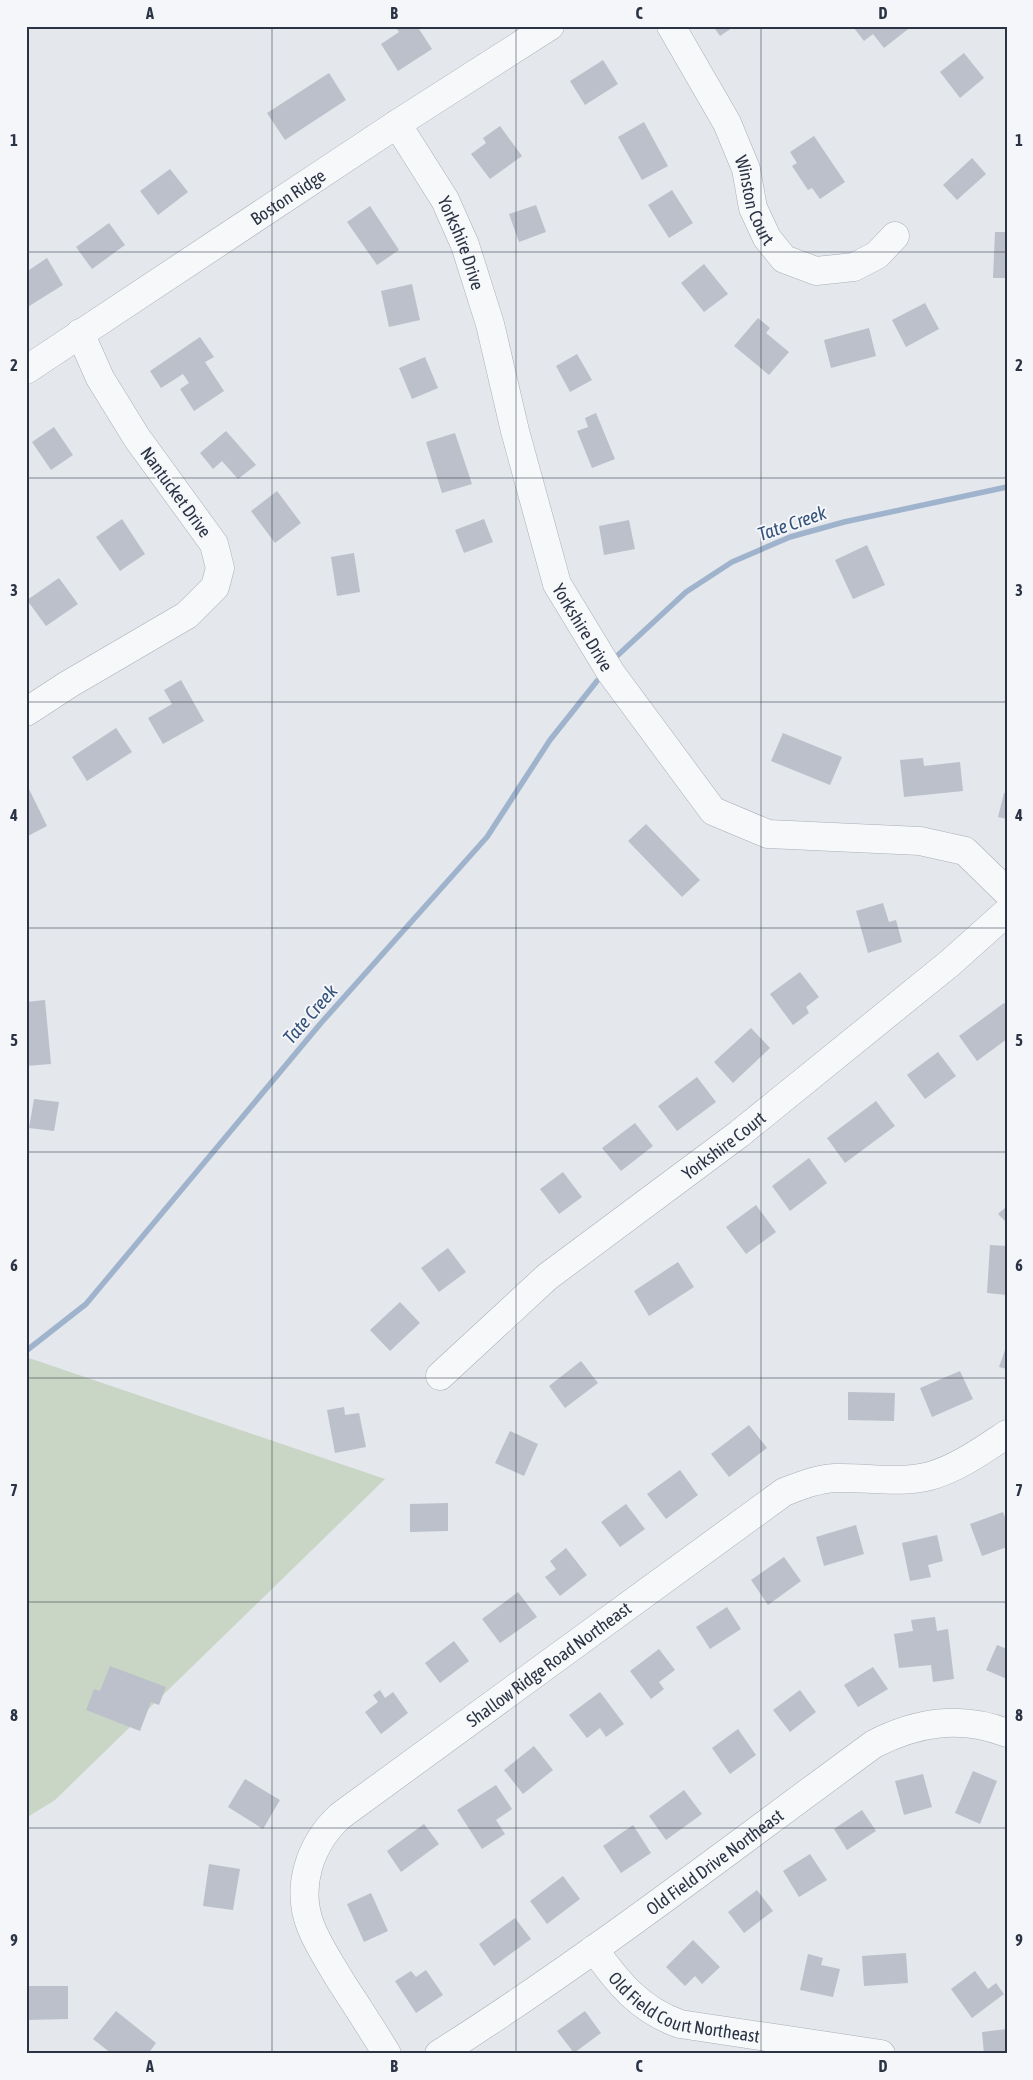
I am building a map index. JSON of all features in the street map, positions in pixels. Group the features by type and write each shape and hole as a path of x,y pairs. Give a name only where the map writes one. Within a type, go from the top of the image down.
{"street":[{"name":"Boston Ridge","path":"26,370 397,124 550,26"},
{"name":"Winston Court","path":"671,26 728,123 746,169 753,208 767,238 784,258 816,271 854,267 877,255 895,236"},
{"name":"Yorkshire Drive","path":"397,124 445,200 465,244 490,324 515,431 557,584 611,673 713,810 768,834 920,841 965,851 1007,892"},
{"name":"Nantucket Drive","path":"26,712 69,684 187,615 215,587 220,568 214,544 137,438 100,378 80,333"},
{"name":"Yorkshire Court","path":"440,1376 547,1277 739,1134 950,963 1007,912"},
{"name":"Shallow Ridge Road Northeast","path":"387,2054 338,1977 311,1927 306,1910 307,1868 326,1830 340,1816 784,1492 809,1482 834,1478 910,1479 930,1476 954,1466 1007,1434"},
{"name":"Old Field Drive Northeast","path":"439,2054 505,2012 594,1949 874,1744 895,1733 918,1726 959,1722 1007,1733"},
{"name":"Old Field Court Northeast","path":"594,1949 634,1999 663,2018 680,2024 880,2054"}],"green space":[{"path":"26,1357 385,1479 55,1800 26,1818"}],"building":[{"path":"395,26 417,26 432,49 398,71 381,44 399,32"},
{"path":"713,26 735,26 720,36"},
{"path":"857,26 912,26 884,48 873,34 864,41 854,28"},
{"path":"964,53 984,78 960,98 940,72"},
{"path":"603,60 618,84 585,105 570,81"},
{"path":"329,73 346,100 285,140 267,113"},
{"path":"644,122 668,166 642,180 618,137"},
{"path":"500,126 522,156 490,179 471,154 486,143 483,138"},
{"path":"814,136 845,182 820,199 812,188 808,190 792,166 797,163 790,152"},
{"path":"972,158 986,174 957,200 943,185"},
{"path":"170,169 188,192 158,215 140,191"},
{"path":"672,190 693,223 669,238 648,205"},
{"path":"536,205 546,232 519,242 509,214"},
{"path":"370,206 399,250 377,265 347,222"},
{"path":"109,223 125,245 92,269 76,247"},
{"path":"995,232 1007,232 1007,278 993,278"},
{"path":"47,258 63,285 26,308 26,272"},
{"path":"704,264 728,294 704,312 681,283"},
{"path":"412,284 420,320 389,327 381,291"},
{"path":"925,303 939,329 906,347 892,320"},
{"path":"758,318 770,328 766,333 789,352 769,375 734,346"},
{"path":"869,328 876,356 831,368 824,340"},
{"path":"200,337 214,357 205,362 224,391 194,411 180,389 189,383 183,374 161,388 150,371"},
{"path":"577,354 592,380 570,392 556,366"},
{"path":"425,357 438,388 412,399 399,368"},
{"path":"596,413 615,459 592,468 577,431 588,427 585,418"},
{"path":"54,427 73,455 51,470 32,442"},
{"path":"226,431 256,465 238,479 222,461 213,469 200,453"},
{"path":"455,433 472,484 442,493 426,442"},
{"path":"277,491 301,523 275,543 251,511"},
{"path":"122,519 145,554 120,571 96,537"},
{"path":"484,519 493,542 464,553 455,530"},
{"path":"629,520 635,549 604,555 599,526"},
{"path":"867,545 885,585 853,599 835,560"},
{"path":"354,553 360,592 337,596 331,557"},
{"path":"59,578 78,604 46,626 27,600"},
{"path":"181,680 204,721 163,744 148,718 172,704 164,690"},
{"path":"116,728 132,752 87,781 72,757"},
{"path":"783,733 842,757 830,785 771,761"},
{"path":"923,758 924,766 960,762 963,791 904,797 900,760"},
{"path":"28,787 47,826 26,837 26,788"},
{"path":"1004,793 1007,793 1007,819 998,817"},
{"path":"646,824 700,880 682,897 628,841"},
{"path":"883,903 889,922 896,920 902,942 868,953 856,911"},
{"path":"800,972 819,997 806,1007 809,1013 793,1025 770,994"},
{"path":"45,1000 51,1064 26,1066 26,1002"},
{"path":"1004,1003 1007,1007 1007,1039 977,1061 959,1036"},
{"path":"751,1028 770,1048 733,1083 714,1062"},
{"path":"938,1052 956,1076 925,1099 907,1075"},
{"path":"697,1077 716,1102 677,1131 658,1106"},
{"path":"34,1099 59,1102 54,1131 29,1128"},
{"path":"876,1101 895,1126 845,1163 827,1138"},
{"path":"635,1123 653,1146 621,1171 602,1148"},
{"path":"809,1158 827,1183 790,1211 772,1186"},
{"path":"563,1172 582,1197 559,1214 540,1189"},
{"path":"756,1205 776,1232 746,1254 726,1227"},
{"path":"1007,1206 1007,1223 998,1214"},
{"path":"990,1245 1007,1246 1007,1295 987,1293"},
{"path":"448,1248 466,1272 439,1292 421,1268"},
{"path":"678,1262 694,1287 649,1316 634,1291"},
{"path":"400,1302 420,1323 390,1351 370,1330"},
{"path":"1007,1347 1007,1369 999,1367"},
{"path":"581,1361 598,1383 565,1408 549,1386"},
{"path":"960,1371 973,1399 932,1417 920,1388"},
{"path":"848,1392 895,1393 894,1421 848,1420"},
{"path":"344,1407 345,1415 359,1413 366,1447 335,1453 327,1410"},
{"path":"749,1425 767,1448 729,1477 711,1454"},
{"path":"510,1431 538,1444 524,1476 495,1463"},
{"path":"680,1470 698,1495 666,1519 647,1494"},
{"path":"448,1503 448,1531 410,1532 410,1504"},
{"path":"626,1504 645,1529 620,1547 601,1522"},
{"path":"1003,1512 1007,1523 1007,1547 982,1556 970,1524"},
{"path":"856,1525 864,1554 824,1566 816,1537"},
{"path":"937,1535 943,1561 928,1565 931,1577 910,1581 902,1543"},
{"path":"566,1548 587,1575 560,1596 545,1577 556,1569 550,1561"},
{"path":"784,1557 801,1581 768,1605 751,1580"},
{"path":"518,1592 537,1617 500,1643 482,1619"},
{"path":"727,1607 741,1629 710,1649 696,1627"},
{"path":"935,1617 937,1631 948,1629 954,1679 933,1682 931,1665 899,1668 894,1634 913,1631 911,1620"},
{"path":"454,1641 469,1661 440,1683 425,1663"},
{"path":"997,1645 1007,1649 1007,1679 986,1670"},
{"path":"659,1649 675,1670 659,1682 664,1689 651,1699 630,1671"},
{"path":"110,1666 166,1687 159,1705 151,1702 140,1731 86,1710 94,1689 100,1691"},
{"path":"873,1667 888,1689 858,1707 844,1685"},
{"path":"380,1690 385,1698 393,1692 408,1713 381,1734 365,1712 378,1702 373,1695"},
{"path":"800,1690 816,1712 790,1732 773,1710"},
{"path":"600,1692 624,1724 606,1737 600,1728 587,1738 569,1715"},
{"path":"738,1729 756,1755 730,1774 712,1748"},
{"path":"534,1746 553,1770 523,1794 504,1770"},
{"path":"973,1771 997,1781 980,1824 955,1813"},
{"path":"923,1774 932,1807 904,1815 895,1781"},
{"path":"245,1779 280,1800 263,1829 228,1807"},
{"path":"496,1785 512,1809 496,1820 505,1834 482,1849 457,1810"},
{"path":"684,1790 702,1814 666,1840 649,1816"},
{"path":"862,1810 876,1831 847,1850 834,1829"},
{"path":"424,1824 439,1844 401,1872 387,1851"},
{"path":"633,1825 651,1853 621,1873 603,1846"},
{"path":"810,1854 827,1880 799,1897 783,1871"},
{"path":"209,1864 240,1869 233,1910 203,1906"},
{"path":"563,1876 580,1899 547,1924 530,1901"},
{"path":"757,1890 773,1911 744,1933 728,1912"},
{"path":"371,1893 388,1931 364,1942 347,1904"},
{"path":"515,1918 531,1939 494,1966 479,1944"},
{"path":"693,1940 720,1967 702,1984 695,1976 685,1986 666,1967"},
{"path":"906,1953 908,1983 864,1986 862,1956"},
{"path":"808,1954 823,1958 821,1965 840,1969 833,1997 800,1990"},
{"path":"426,1970 443,1995 416,2013 395,1981 411,1971 416,1977"},
{"path":"975,1971 988,1989 996,1983 1004,1994 972,2018 951,1989"},
{"path":"26,1986 68,1986 68,2019 26,2020"},
{"path":"116,2011 156,2043 148,2054 112,2054 93,2039"},
{"path":"585,2011 601,2033 574,2053 557,2031"},
{"path":"1007,2029 1007,2054 984,2054 982,2032"}],"waterway":[{"name":"Tate Creek","path":"618,655 686,592 732,562 790,537 844,522 1007,487"},
{"name":"Tate Creek","path":"26,1351 86,1304 321,1023 487,837 550,740 597,681"}]}
